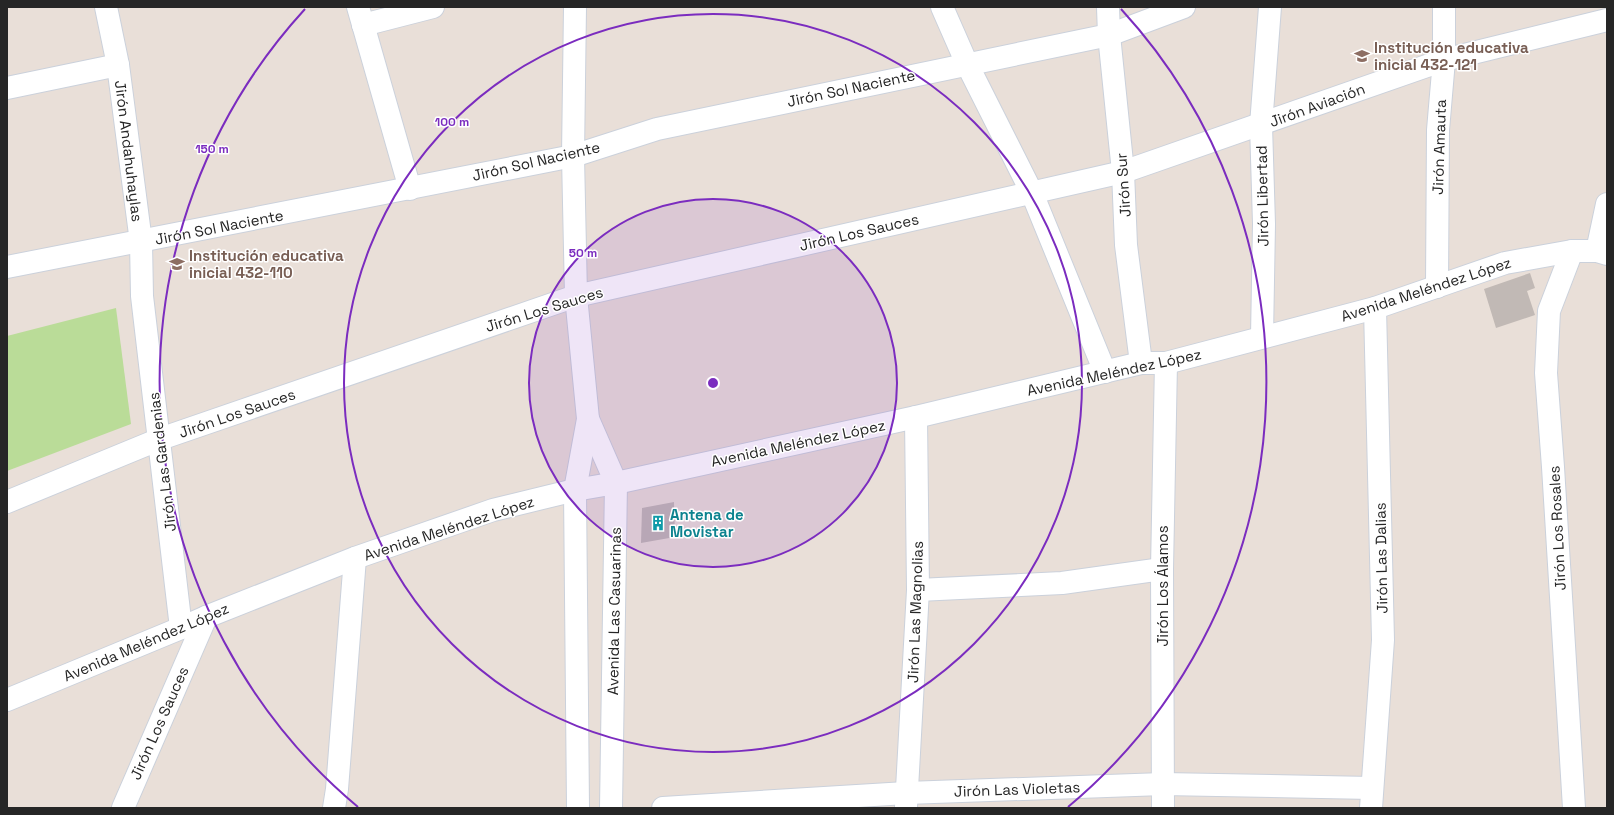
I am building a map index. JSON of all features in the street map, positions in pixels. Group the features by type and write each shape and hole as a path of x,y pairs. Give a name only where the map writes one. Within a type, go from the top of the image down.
{"street":[{"name":"Jirón Andahuhaylas","path":"106,7 118,66 141,242 142,296"},
{"path":"410,189 360,16 433,7"},
{"name":"Avenida Las Casuarinas","path":"575,7 573,156 576,296 588,419 575,490 578,808"},
{"path":"942,7 967,64 1032,193 1105,372"},
{"name":"Jirón Sur","path":"1108,7 1109,35 1123,172 1126,245 1141,363"},
{"name":"Jirón Sol Naciente","path":"7,267 141,242 573,156 657,129 1109,35 1184,7"},
{"name":"Jirón Libertad","path":"1262,337 1264,224 1261,125 1270,7"},
{"name":"Jirón Amauta","path":"1438,287 1438,130 1444,60 1444,7"},
{"name":"Jirón Aviación","path":"1123,172 1444,60 1607,20"},
{"path":"7,88 118,66"},
{"name":"Jirón Los Sauces","path":"7,502 160,439 576,296 1123,172"},
{"path":"1602,252 1607,204"},
{"name":"Avenida Meléndez López","path":"7,700 206,617 354,558 493,510 575,490 616,483 916,417 1141,363 1166,363 1375,308 1505,263 1572,251 1602,252"},
{"name":"Jirón Los Rosales","path":"1572,251 1549,311 1546,374 1574,808"},
{"name":"Jirón Las Gardenias","path":"142,296 181,628"},
{"name":"Jirón Las Dalias","path":"1372,798 1383,640 1375,308"},
{"name":"Jirón Los Álamos","path":"1163,808 1162,569 1166,363"},
{"name":"Jirón Las Magnolias","path":"906,800 918,590 916,417"},
{"name":"Avenida Las Casuarinas","path":"588,419 616,483 611,808"},
{"path":"334,808 337,789 354,558"},
{"path":"918,590 1062,583 1162,569"},
{"name":"Jirón Los Sauces","path":"123,808 206,617"},
{"name":"Jirón Las Violetas","path":"663,808 906,800 1163,784 1372,798"}],"green space":[{"path":"116,308 131,424 7,471 7,336"}],"building":[{"path":"1530,273 1535,288 1527,291 1535,315 1496,328 1484,289"},
{"name":"Antena de Movistar","path":"674,502 675,537 641,543 642,508"}],"place":[{"name":"Institución educativa inicial 432-121","path":"1362,56"},
{"name":"Institución educativa inicial 432-110","path":"177,264"},
{"name":"Antena de Movistar","path":"658,523"}]}
